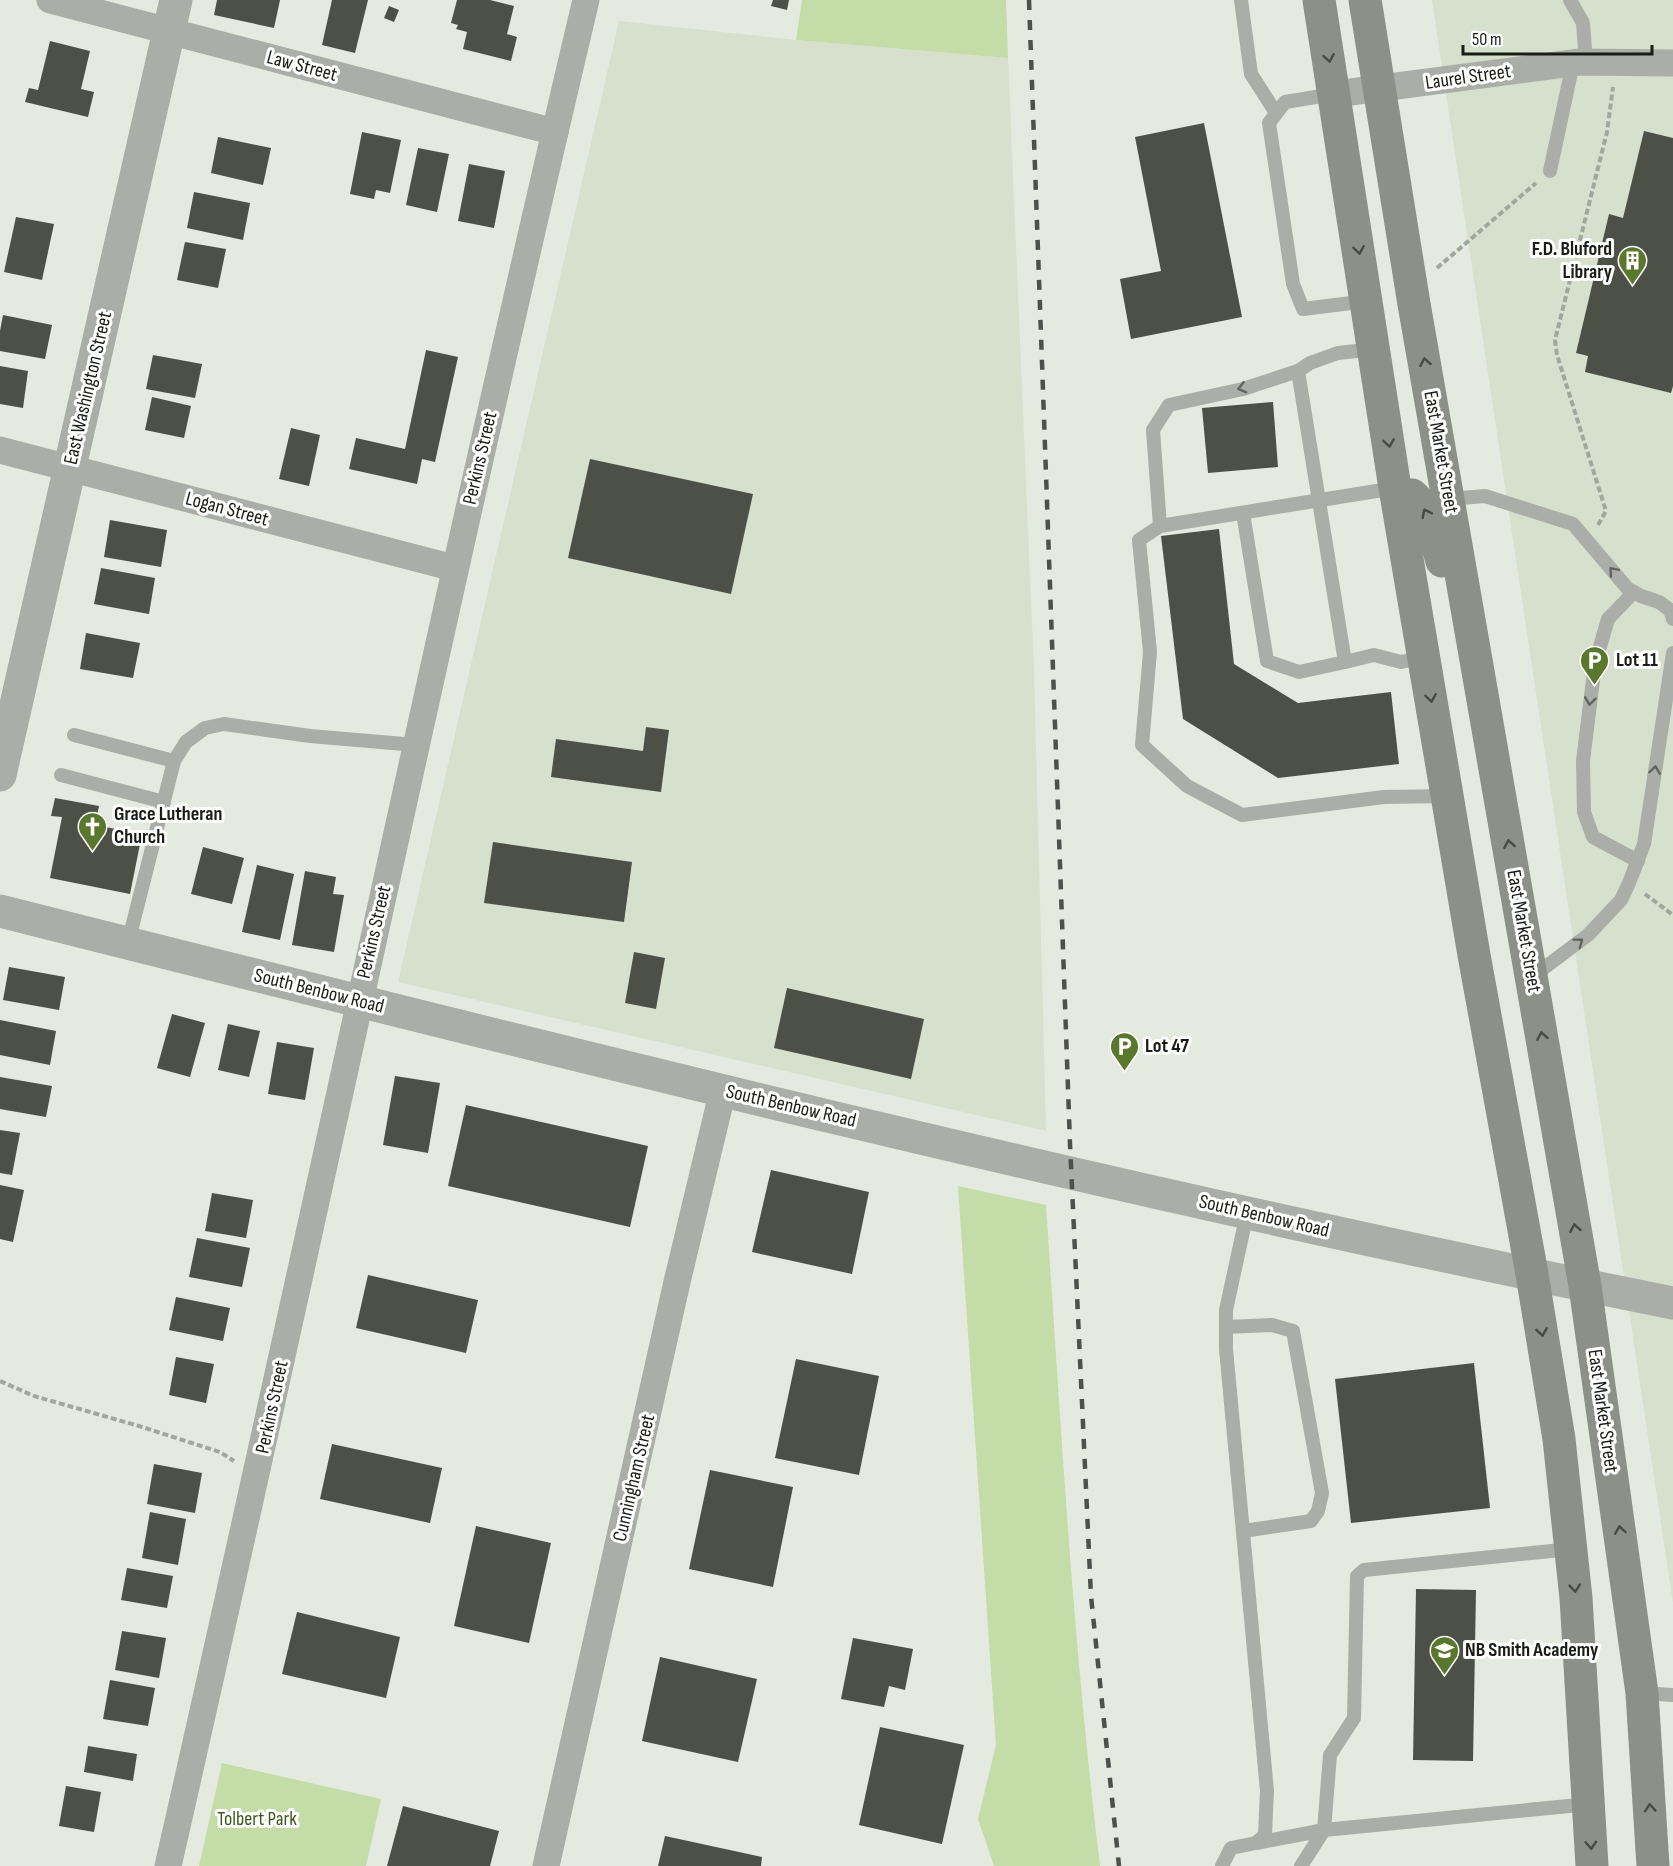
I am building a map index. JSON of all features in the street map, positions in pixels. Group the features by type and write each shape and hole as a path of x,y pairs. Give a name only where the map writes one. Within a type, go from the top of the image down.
{"main road":[{"path":"1319,0 1396,492 1559,1439 1577,1609 1592,1866"},
{"name":"East Market Street","path":"1365,0 1412,289 1658,1694 1653,1866"},
{"path":"1396,492 1412,495 1427,510 1482,689"}],"street":[{"name":"Law Street","path":"50,0 555,132"},
{"name":"East Washington Street","path":"0,775 176,0"},
{"name":"Perkins Street","path":"168,1866 259,1466 454,568 586,0"},
{"name":"Laurel Street","path":"1335,94 1579,63 1673,63"},
{"name":"Logan Street","path":"0,450 454,568"},
{"name":"South Benbow Road","path":"0,911 358,1002 1247,1213 1673,1303"},
{"name":"Cunningham Street","path":"546,1866 723,1089"}],"lane":[{"path":"1241,0 1251,74 1276,113"},
{"path":"1550,171 1579,63 1583,23 1570,0"},
{"path":"1335,94 1286,102 1269,123 1293,284 1303,309 1367,301"},
{"path":"1160,526 1153,430 1169,405 1243,389 1298,371 1311,363 1338,353 1374,349"},
{"path":"1298,371 1345,662"},
{"path":"1396,492 1319,500 1160,526 1139,540 1150,652 1143,745 1186,786 1242,815 1384,797 1447,796"},
{"path":"1449,499 1485,496 1573,524 1628,589 1659,602 1670,610 1673,619"},
{"path":"1243,513 1267,661 1299,672 1374,655 1401,662 1424,657"},
{"path":"1634,592 1608,619 1595,664 1583,761 1584,812 1593,837 1638,861"},
{"path":"1532,977 1588,935 1621,900 1629,883 1644,844 1673,653"},
{"path":"128,943 174,761 186,742 205,728 224,724 310,736 416,745"},
{"path":"74,735 174,761"},
{"path":"61,775 164,802"},
{"path":"1247,1213 1226,1310 1226,1327 1267,1791 1265,1835 1256,1843"},
{"path":"1226,1327 1272,1325 1293,1331 1322,1493 1318,1511 1311,1521 1243,1531"},
{"path":"1300,1866 1324,1830 1330,1755 1354,1718 1357,1576 1364,1570 1571,1549"},
{"path":"1222,1866 1231,1848 1324,1830 1589,1804"}],"path":[{"path":"1587,541 1606,511 1557,355 1555,340 1607,132 1617,62"},
{"path":"1412,289 1550,171"},
{"path":"1629,883 1673,915"},
{"path":"0,1381 34,1396 220,1452 232,1461 259,1466"}],"shaded area":[{"path":"1432,0 1673,0 1673,1603 1492,400"},
{"path":"619,21 796,40 1008,58 1034,671 1046,1131 398,982"}],"green space":[{"path":"802,0 1006,0 1008,58 796,40"},
{"path":"958,1186 1046,1205 1075,1618 1100,1866 994,1866 978,1819 996,1745"},
{"name":"Tolbert Park","path":"222,1763 381,1799 366,1866 199,1866"}],"building":[{"path":"217,0 280,0 274,28 214,15"},
{"path":"332,0 368,0 355,53 322,45"},
{"path":"457,0 490,0 514,6 507,34 517,37 511,61 463,49 467,32 456,29 458,25 451,23"},
{"path":"773,0 789,0 787,10 771,6"},
{"path":"389,6 399,10 394,22 384,18"},
{"path":"50,41 90,51 81,89 94,92 88,117 25,102 29,88 38,90"},
{"path":"1204,123 1242,317 1131,339 1120,279 1161,271 1135,137"},
{"name":"F.D. Bluford Library","path":"1644,131 1673,138 1673,386 1671,393 1585,372 1588,356 1576,353 1609,214 1623,218"},
{"path":"362,132 401,140 390,193 376,190 374,199 350,194"},
{"path":"218,137 271,148 263,185 211,173"},
{"path":"418,148 449,154 437,212 406,205"},
{"path":"469,164 505,171 494,228 458,221"},
{"path":"194,192 250,203 243,240 187,228"},
{"path":"16,217 54,224 42,280 4,272"},
{"path":"185,242 226,249 218,288 177,280"},
{"path":"3,315 52,325 45,359 0,351"},
{"path":"426,350 458,357 435,462 422,459 417,484 349,469 356,438 405,449"},
{"path":"153,355 202,364 195,398 146,389"},
{"path":"0,366 28,371 23,408 0,404"},
{"path":"152,397 191,406 184,438 145,430"},
{"path":"1273,402 1278,467 1208,473 1202,408"},
{"path":"291,428 320,435 309,486 279,479"},
{"path":"590,459 753,494 731,594 568,558"},
{"path":"110,520 167,530 161,567 104,557"},
{"path":"1219,529 1234,664 1298,703 1391,692 1399,764 1278,778 1183,719 1161,536"},
{"path":"101,568 155,578 149,614 94,604"},
{"path":"86,633 140,643 133,678 80,669"},
{"path":"646,727 669,730 661,792 551,777 556,739 643,751"},
{"path":"55,798 99,806 95,825 142,834 130,894 50,878 62,817 51,816"},
{"path":"493,842 632,862 624,922 484,903"},
{"path":"203,847 244,858 232,904 191,894"},
{"path":"257,865 294,874 280,940 242,932"},
{"path":"305,871 336,877 333,894 344,895 334,952 292,945"},
{"path":"634,952 665,958 656,1009 625,1003"},
{"path":"9,967 65,977 59,1010 3,1000"},
{"path":"787,988 924,1019 911,1079 774,1048"},
{"path":"172,1014 205,1023 190,1077 157,1068"},
{"path":"0,1020 56,1031 50,1065 0,1055"},
{"path":"228,1024 260,1031 249,1077 218,1070"},
{"path":"277,1042 314,1048 305,1100 268,1094"},
{"path":"395,1076 440,1083 428,1153 383,1145"},
{"path":"0,1077 52,1086 46,1117 0,1109"},
{"path":"466,1105 648,1146 630,1227 448,1186"},
{"path":"0,1130 20,1133 12,1175 0,1173"},
{"path":"771,1170 869,1192 852,1274 752,1252"},
{"path":"0,1185 24,1190 13,1242 0,1239"},
{"path":"212,1193 253,1200 246,1238 205,1231"},
{"path":"197,1238 250,1248 242,1287 189,1277"},
{"path":"368,1275 478,1300 466,1353 356,1328"},
{"path":"176,1297 230,1308 223,1341 169,1330"},
{"path":"176,1357 214,1364 206,1403 169,1395"},
{"path":"796,1359 879,1376 859,1475 775,1458"},
{"path":"1474,1363 1490,1508 1351,1523 1335,1379"},
{"path":"332,1444 442,1468 430,1523 320,1499"},
{"path":"154,1464 202,1473 195,1513 147,1504"},
{"path":"710,1470 793,1487 773,1587 689,1569"},
{"path":"150,1512 186,1519 178,1565 142,1558"},
{"path":"476,1526 551,1543 529,1643 454,1626"},
{"path":"127,1568 173,1576 167,1608 121,1600"},
{"path":"1416,1589 1476,1590 1473,1761 1413,1760"},
{"path":"297,1612 400,1637 386,1698 282,1674"},
{"path":"122,1631 166,1638 159,1678 115,1670"},
{"path":"853,1638 913,1649 905,1690 889,1686 884,1707 841,1699"},
{"path":"660,1657 757,1679 738,1762 642,1741"},
{"path":"110,1680 155,1688 148,1726 103,1719"},
{"path":"880,1727 964,1745 942,1844 859,1825"},
{"path":"88,1746 137,1754 133,1781 84,1772"},
{"path":"66,1786 101,1792 94,1832 59,1826"},
{"path":"403,1806 499,1831 490,1866 387,1866"},
{"path":"665,1836 762,1857 761,1866 658,1866"}],"railway":[{"path":"1029,0 1070,1144 1091,1596 1119,1866"}],"place":[{"name":"F.D. Bluford Library","path":"1633,286"},
{"name":"Lot 11","path":"1595,686"},
{"name":"Grace Lutheran Church","path":"93,852"},
{"name":"Lot 47","path":"1124,1072"},
{"name":"NB Smith Academy","path":"1444,1676"}]}
